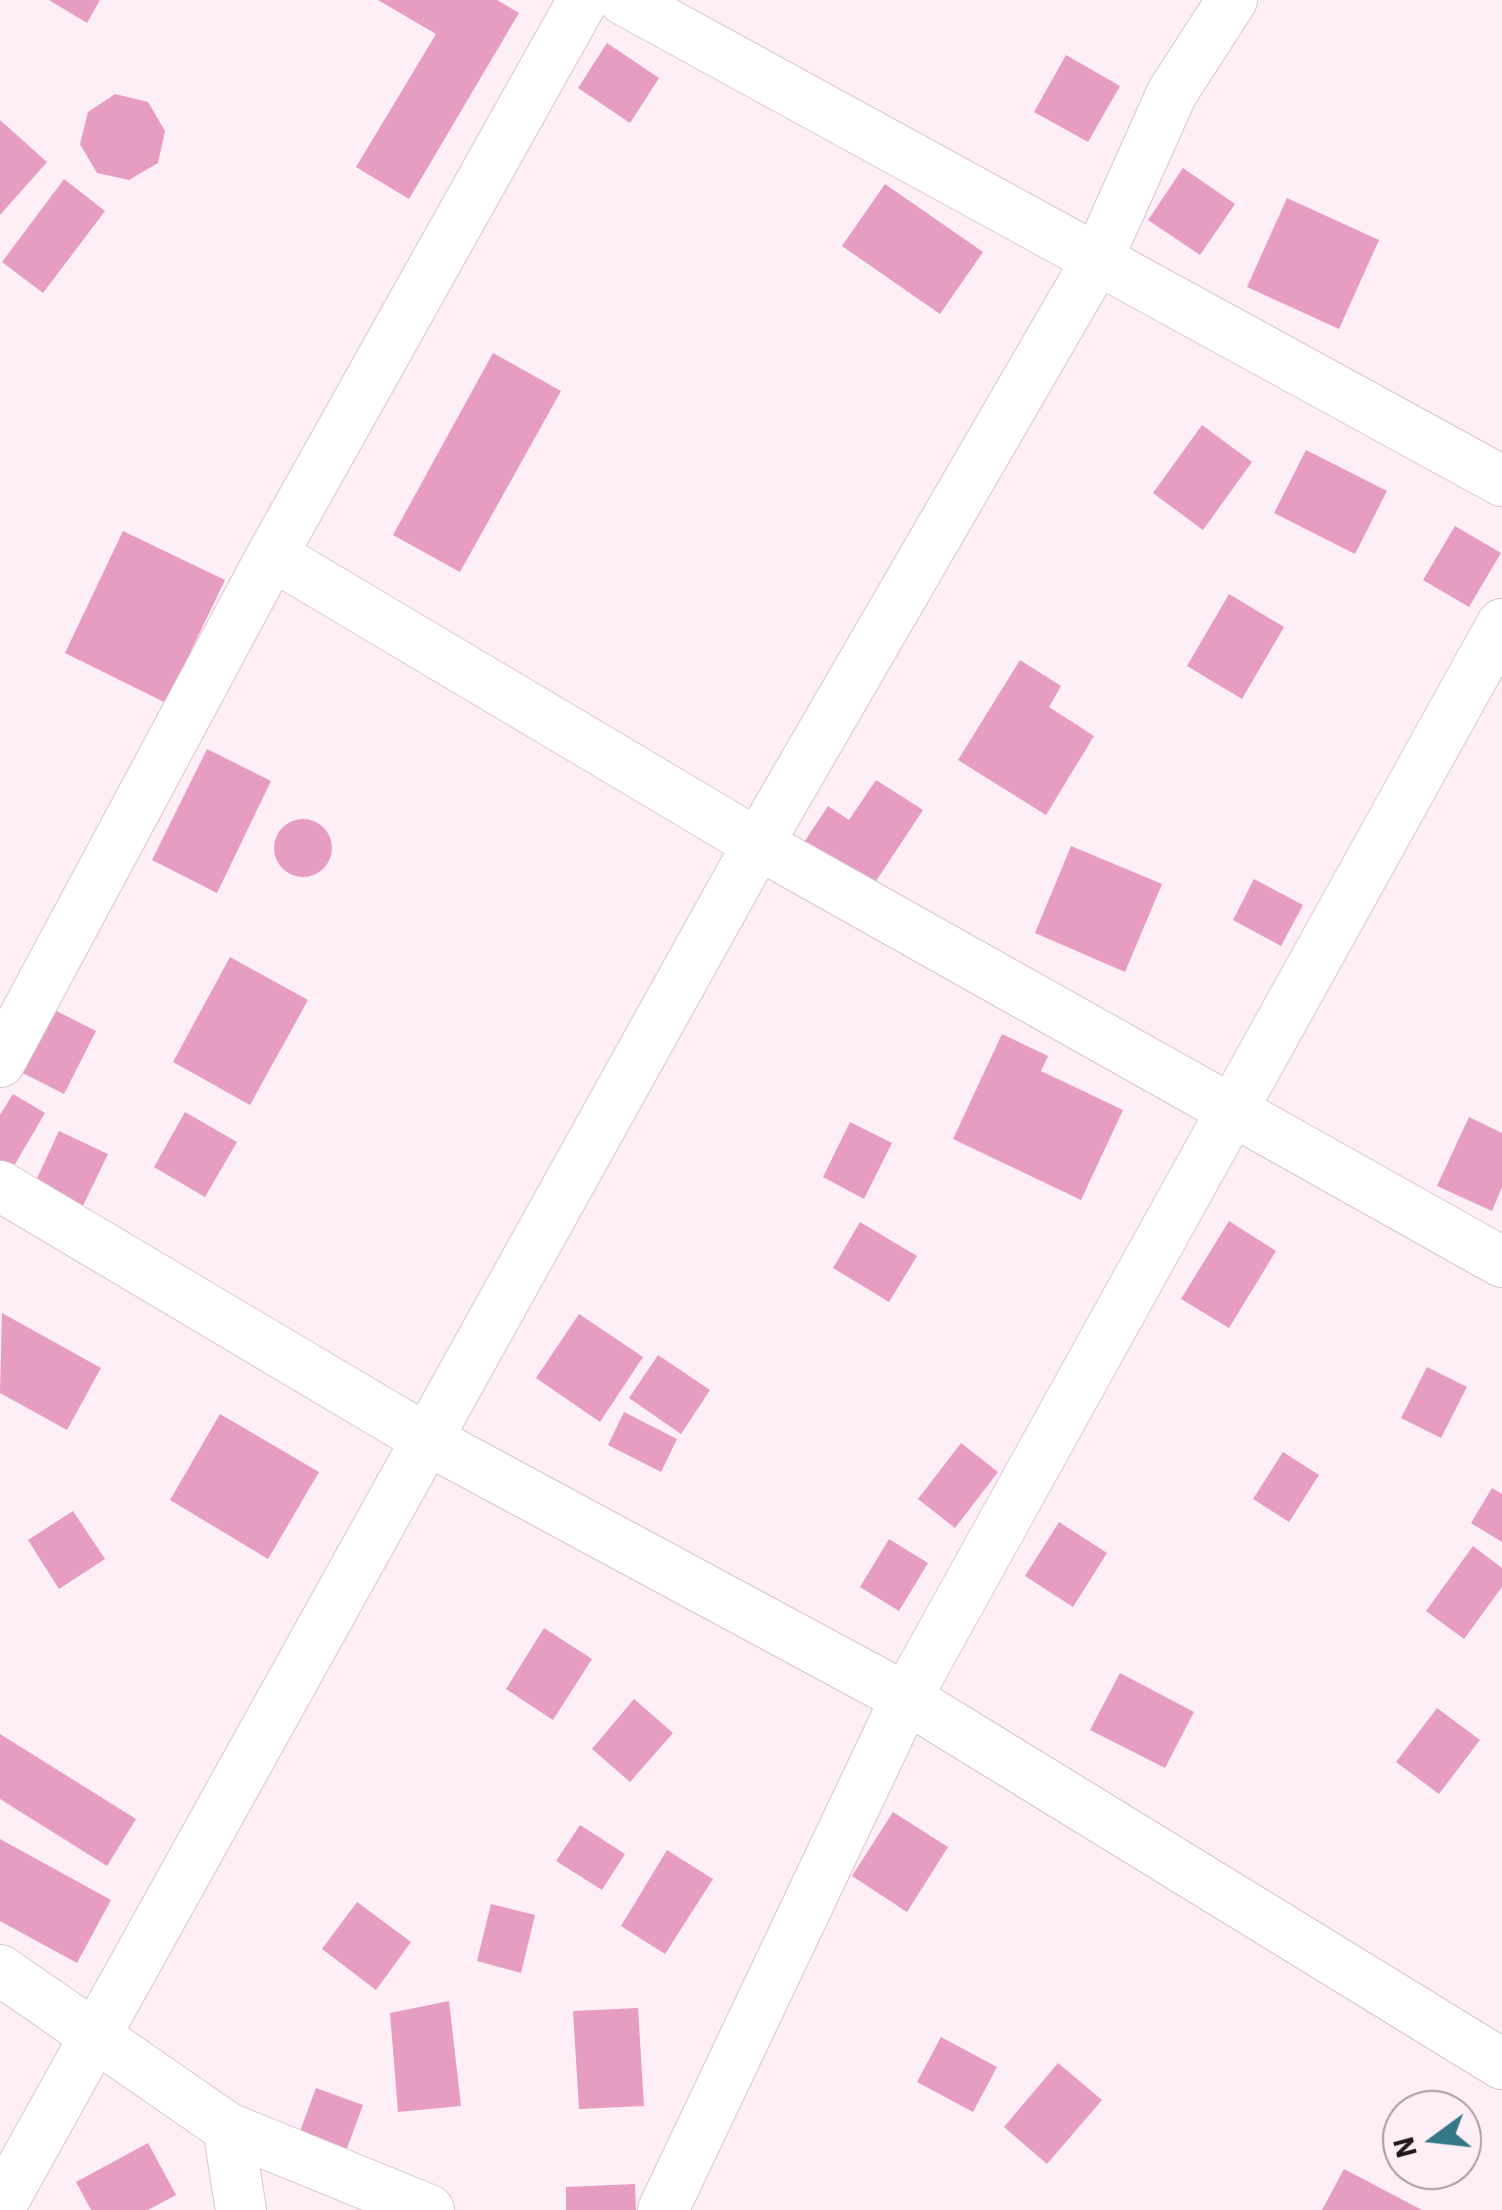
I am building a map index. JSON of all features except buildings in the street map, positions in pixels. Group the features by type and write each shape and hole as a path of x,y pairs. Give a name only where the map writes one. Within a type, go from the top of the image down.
{"street":[{"path":"0,1062 272,555 583,0"},
{"path":"624,0 1502,481"},
{"path":"0,2207 758,844 1098,258 1172,93 1232,0"},
{"path":"272,555 758,844 1502,1262"},
{"path":"663,2210 906,1698 1502,624"},
{"path":"0,1186 426,1439 906,1698 1502,2064"},
{"path":"0,1970 228,2128 430,2210"},
{"path":"228,2128 241,2210"}]}
